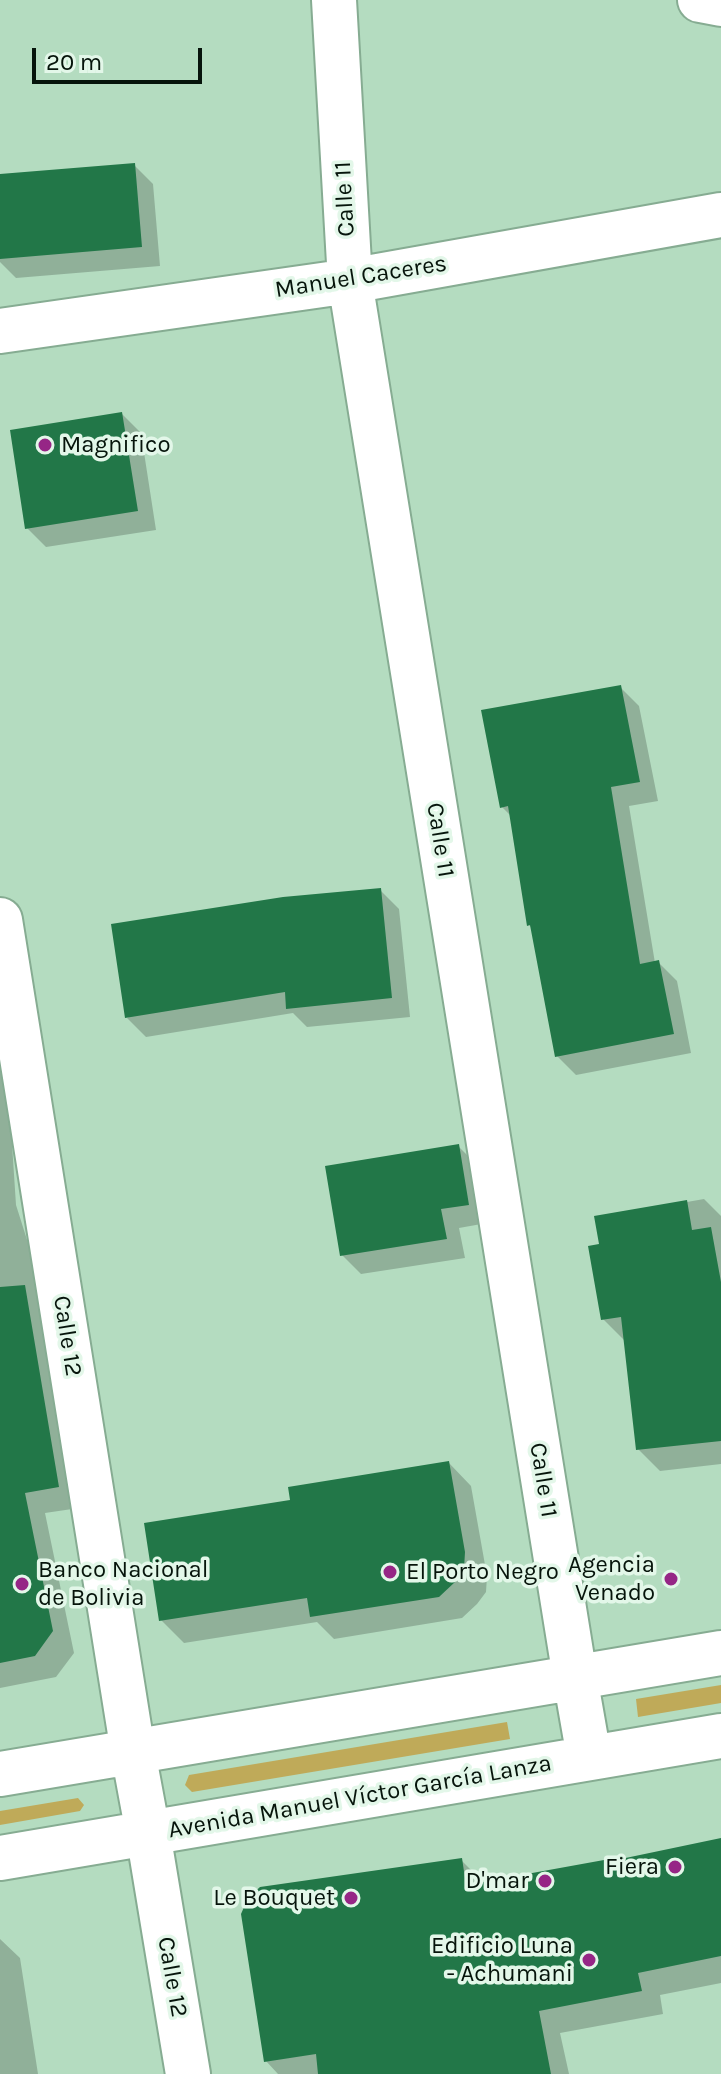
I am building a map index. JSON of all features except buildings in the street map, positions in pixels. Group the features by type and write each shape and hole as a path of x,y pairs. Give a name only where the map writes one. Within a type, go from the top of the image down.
{"street":[{"name":"Calle 11","path":"334,0 350,281 589,1757"},
{"path":"700,0 721,4"},
{"name":"Manuel Caceres","path":"0,331 350,281 721,215"},
{"name":"Calle 12","path":"0,920 133,1752 188,2074"},
{"path":"0,1774 721,1653"},
{"name":"Avenida Manuel Víctor García Lanza","path":"0,1858 721,1736"}],"shaded area":[{"path":"721,1685 721,1703 638,1717 636,1699"},
{"path":"507,1722 510,1739 192,1792 185,1785 189,1775"},
{"path":"78,1798 84,1805 80,1811 0,1825 0,1811"}],"place":[{"name":"Magnifico","path":"45,445"},
{"name":"El Porto Negro","path":"390,1572"},
{"name":"Agencia Venado","path":"671,1579"},
{"name":"Banco Nacional de Bolivia","path":"22,1584"},
{"name":"Fiera","path":"675,1867"},
{"name":"D'mar","path":"545,1881"},
{"name":"Le Bouquet","path":"351,1898"},
{"name":"Edificio Luna - Achumani","path":"589,1960"}]}
